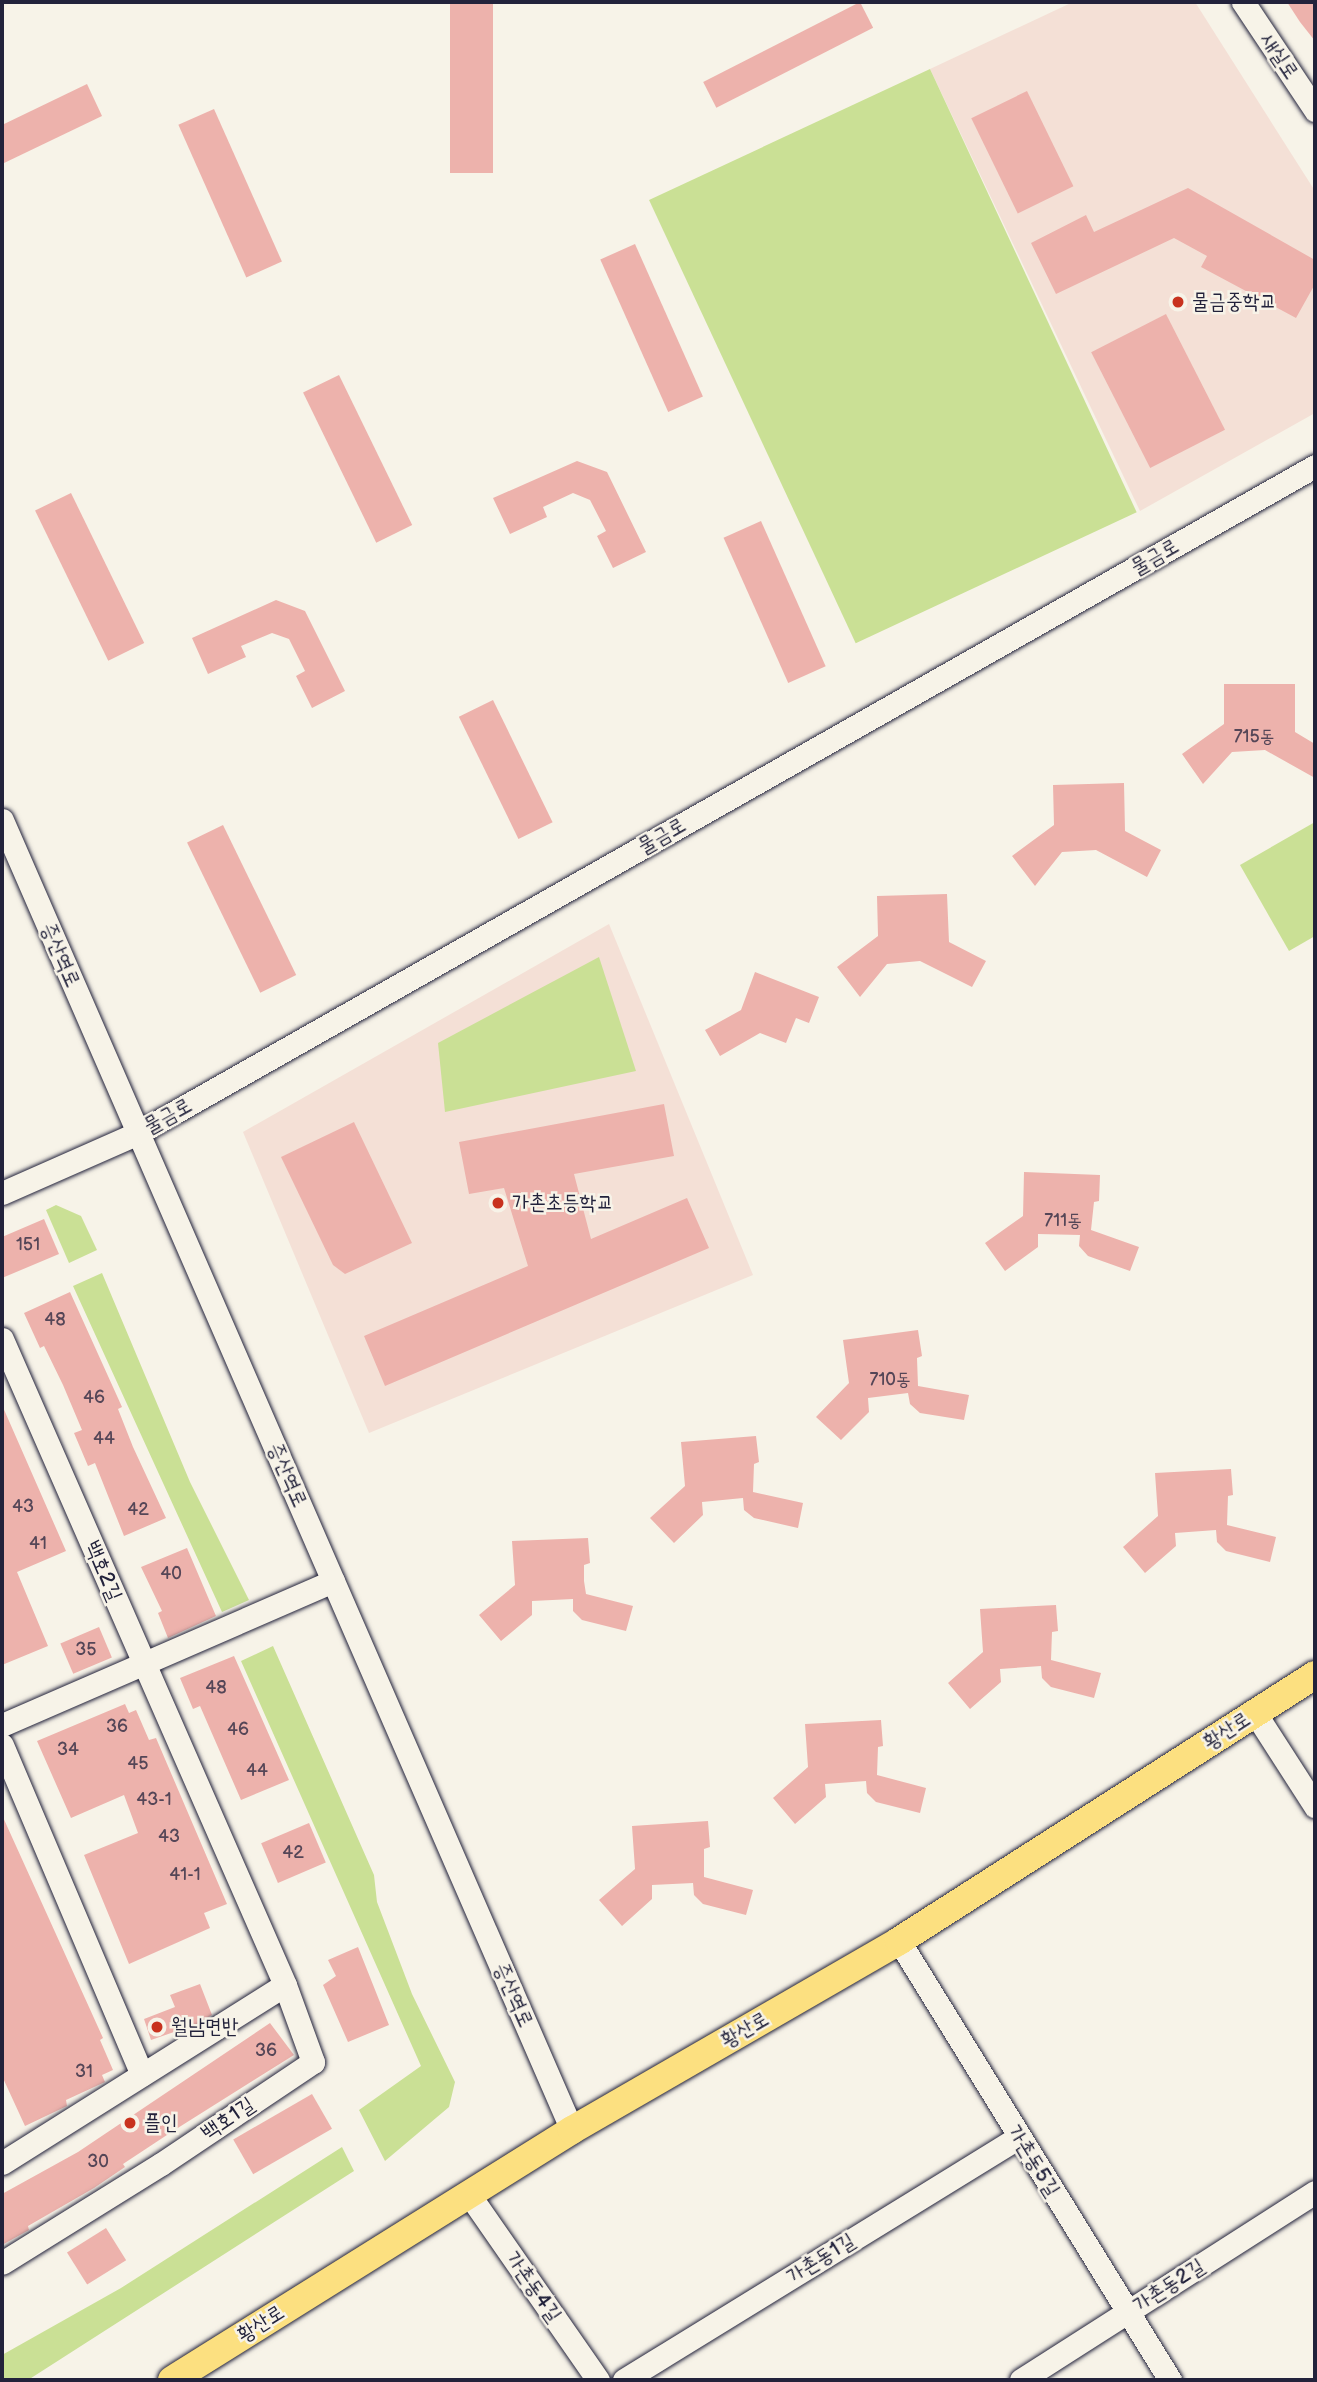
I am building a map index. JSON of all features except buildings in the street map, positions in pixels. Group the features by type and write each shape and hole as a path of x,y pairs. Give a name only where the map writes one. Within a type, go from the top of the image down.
{"main road":[{"name":"황산로","path":"172,2380 572,2130 899,1941 1315,1675"}],"street":[{"name":"새실로","path":"1243,2 1315,110"},
{"name":"물금로","path":"2,1193 138,1133 1315,466"},
{"name":"증산역로","path":"2,820 572,2130"},
{"name":"백호2길","path":"2,1339 142,1663"},
{"path":"2,1725 333,1581"},
{"name":"백호1길","path":"2,2263 161,2164 313,2062 285,1985 142,1663"},
{"path":"1255,1713 1315,1806"},
{"path":"2,1745 142,2075"},
{"name":"가촌동5길","path":"899,1941 1018,2138 1170,2380"},
{"path":"2,2162 77,2118 285,1985"},
{"name":"가촌동1길","path":"624,2380 1018,2138"},
{"name":"가촌동2길","path":"1021,2380 1315,2192"},
{"name":"가촌동4길","path":"468,2193 598,2380"}],"shaded area":[{"name":"물금중학교","path":"1073,2 1195,2 1315,191 1315,413 1140,511 930,69"},
{"name":"가촌초등학교","path":"609,924 753,1275 369,1433 243,1132"}],"green space":[{"path":"930,69 1137,512 856,643 649,200"},
{"path":"1315,822 1315,936 1289,951 1240,865"},
{"path":"599,957 636,1071 445,1112 438,1043"},
{"path":"56,1205 81,1216 97,1250 69,1263 46,1210"},
{"path":"102,1273 190,1482 249,1600 222,1612 73,1286"},
{"path":"273,1646 374,1875 377,1902 412,1994 455,2082 449,2107 385,2161 359,2110 421,2066 241,1661"},
{"path":"342,2147 354,2171 28,2380 2,2380 2,2355 121,2288"}],"place":[{"name":"물금중학교","path":"1178,302"},
{"name":"가촌초등학교","path":"498,1203"},
{"name":"월남면반","path":"157,2027"},
{"name":"플인","path":"130,2123"}]}
